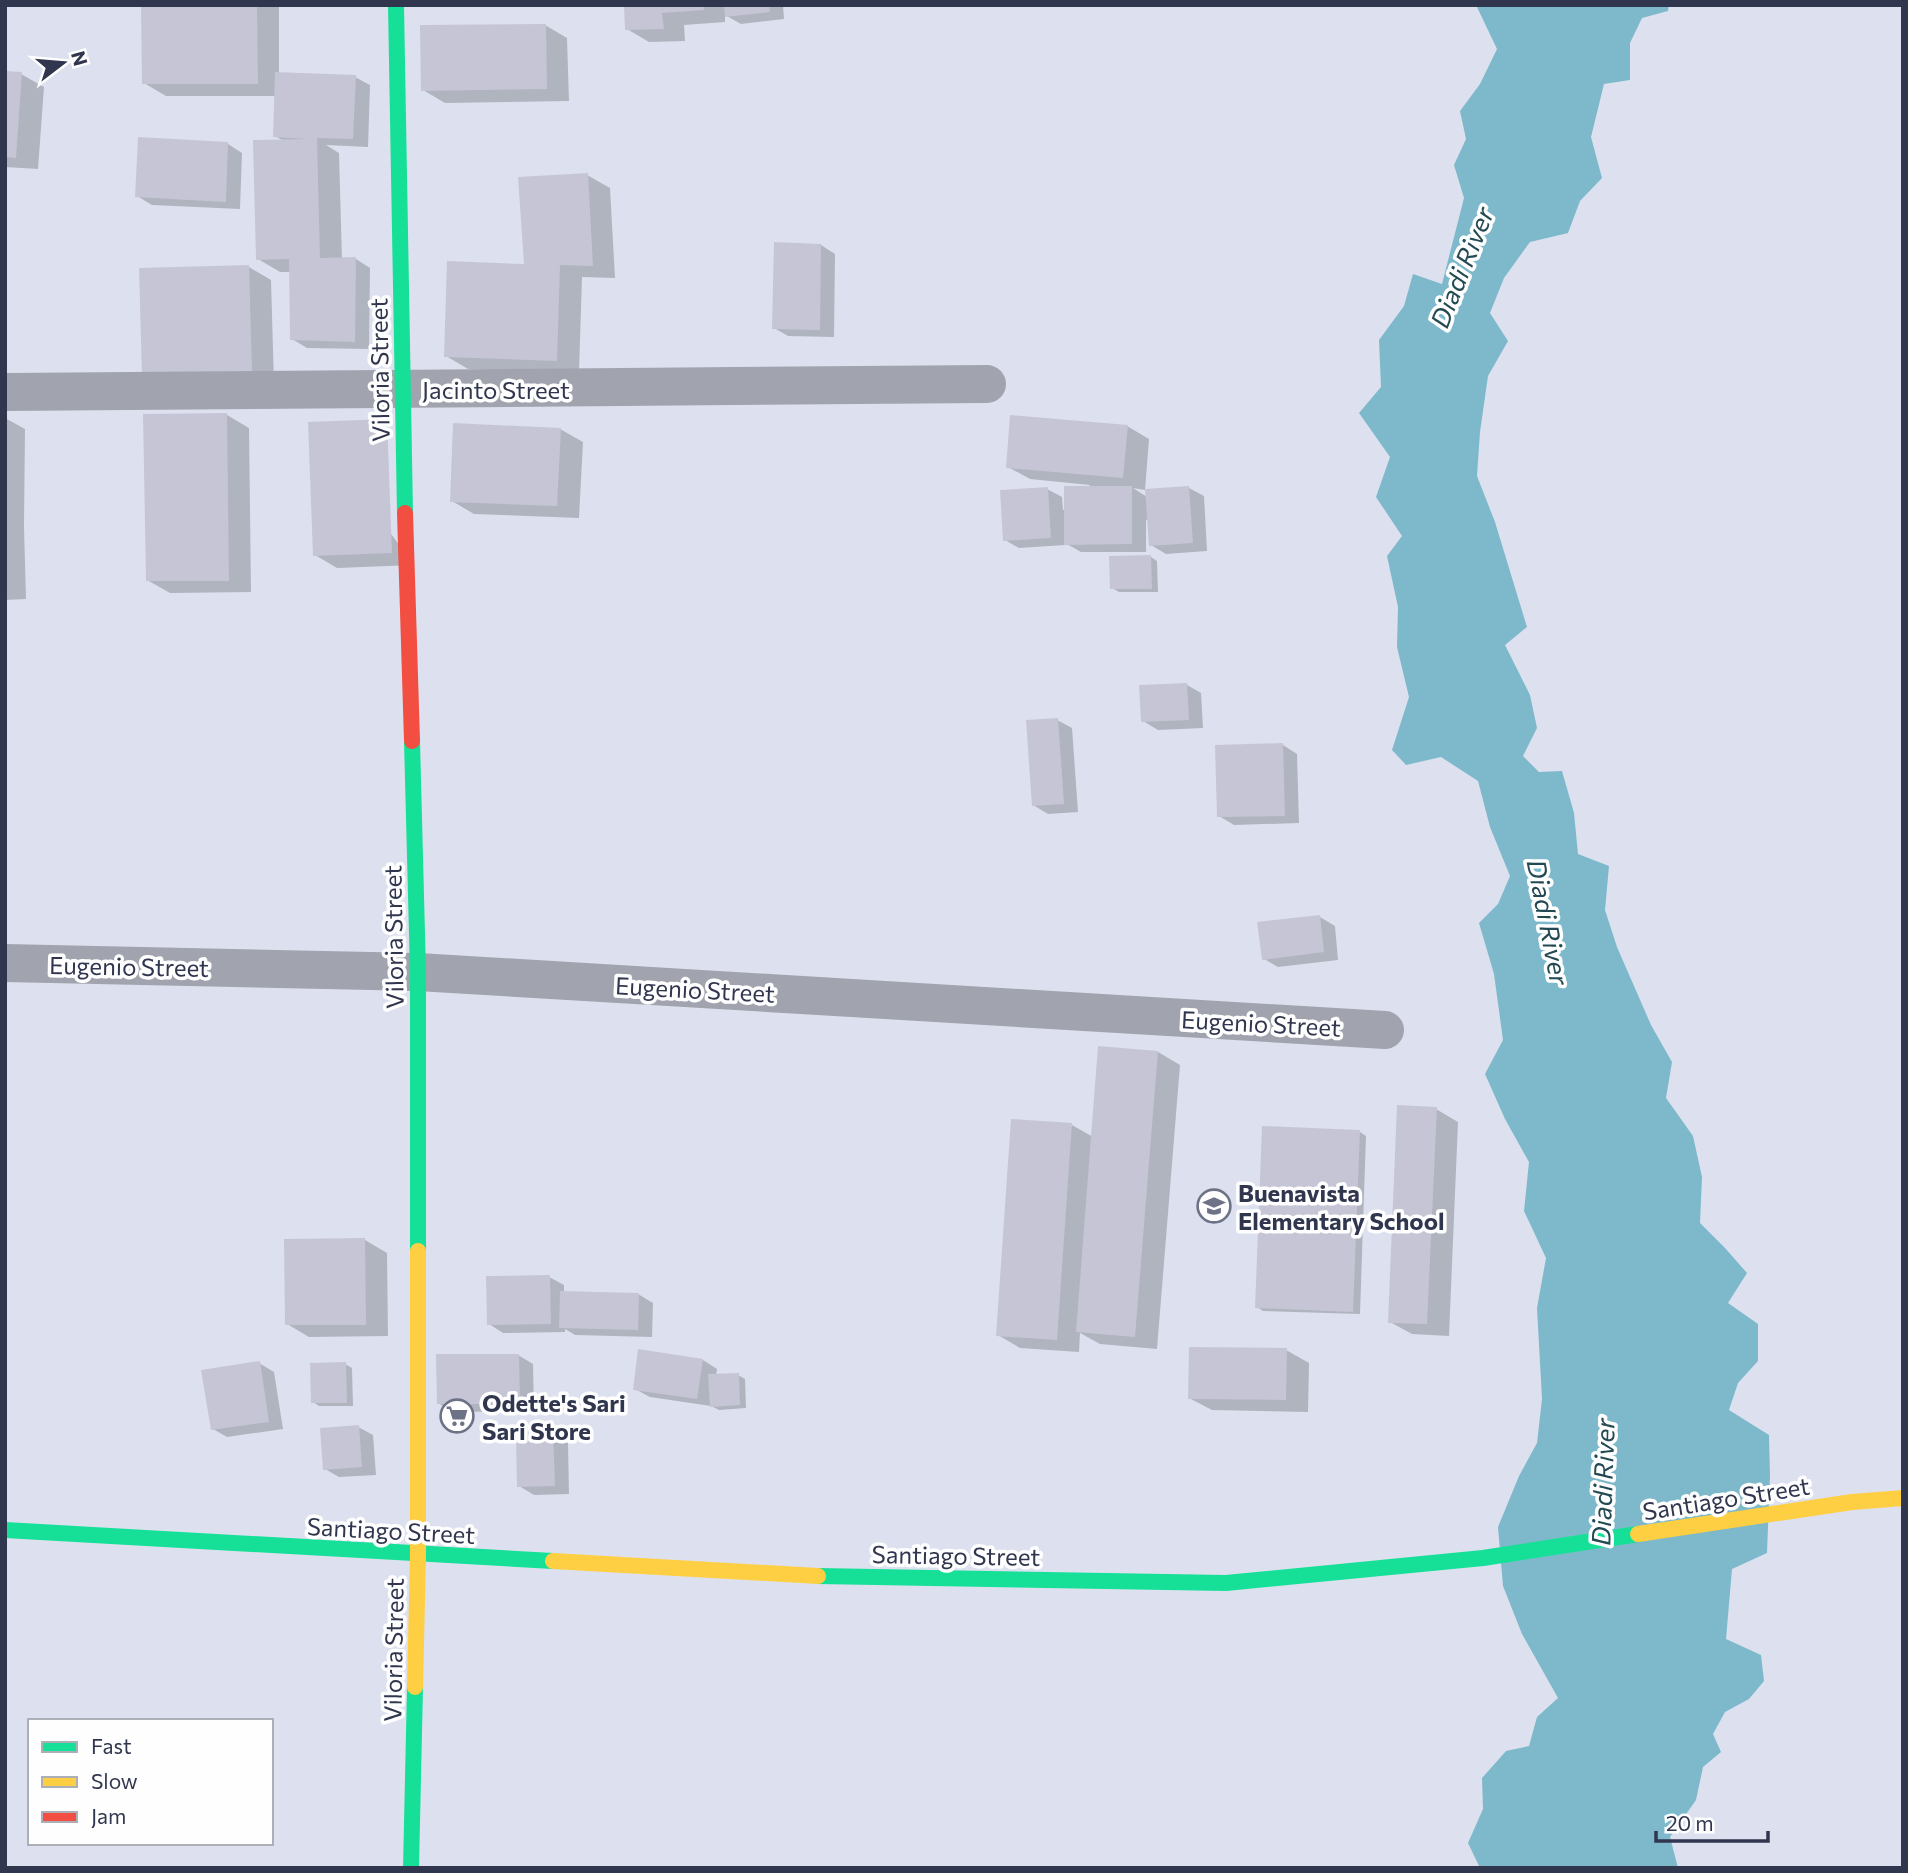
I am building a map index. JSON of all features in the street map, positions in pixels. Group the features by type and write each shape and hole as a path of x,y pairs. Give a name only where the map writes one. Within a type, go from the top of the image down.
{"main road":[{"name":"Viloria Street","path":"396,5 401,389 418,972 418,1555 411,1868"},
{"name":"Santiago Street","path":"5,1530 817,1576 1216,1583 1483,1558 1852,1502 1903,1498"}],"street":[{"name":"Jacinto Street","path":"5,392 987,384"},
{"name":"Eugenio Street","path":"5,963 418,972 1385,1030"}],"water":[{"name":"Diadi River","path":"1476,5 1669,5 1668,11 1642,18 1630,43 1630,80 1604,84 1591,137 1602,178 1580,201 1568,233 1530,242 1504,278 1490,313 1508,341 1488,376 1477,476 1495,522 1527,627 1505,645 1530,695 1537,728 1523,756 1539,772 1562,771 1574,813 1578,854 1609,866 1605,910 1617,947 1651,1025 1672,1062 1666,1098 1693,1136 1702,1177 1700,1223 1747,1273 1728,1303 1758,1324 1758,1361 1738,1383 1729,1410 1769,1435 1767,1553 1732,1569 1726,1639 1761,1655 1764,1681 1749,1699 1725,1712 1713,1734 1721,1752 1703,1767 1696,1800 1670,1837 1678,1868 1480,1868 1468,1843 1483,1809 1482,1778 1506,1751 1529,1746 1537,1717 1558,1698 1522,1634 1503,1586 1498,1527 1519,1476 1537,1443 1542,1399 1537,1308 1546,1258 1524,1211 1529,1162 1505,1119 1485,1074 1503,1040 1494,974 1479,923 1498,904 1510,876 1490,827 1478,781 1441,757 1406,765 1392,750 1409,697 1397,647 1398,607 1387,556 1402,536 1376,497 1390,457 1359,413 1381,387 1379,340 1404,306 1413,274 1442,284 1464,198 1454,165 1466,139 1460,111 1480,84 1497,49"}],"building":[{"path":"141,5 257,5 258,84 142,84"},
{"path":"624,5 703,5 704,10 662,13 664,29 625,30"},
{"path":"724,5 769,5 770,12 725,17"},
{"path":"546,24 547,89 421,91 420,25"},
{"path":"5,71 22,72 16,158 5,157"},
{"path":"275,72 356,75 353,139 317,138 320,258 356,257 355,342 290,340 289,259 256,260 253,140 308,139 273,137"},
{"path":"138,137 228,142 226,202 135,197"},
{"path":"588,173 593,266 560,265 557,361 444,357 447,261 524,264 518,177"},
{"path":"774,242 821,244 820,330 772,329"},
{"path":"249,265 252,373 142,376 139,268"},
{"path":"227,413 229,581 146,581 143,414"},
{"path":"1010,415 1128,425 1123,478 1006,468"},
{"path":"387,419 392,553 313,556 308,422"},
{"path":"453,423 561,428 557,506 450,502"},
{"path":"1064,486 1132,486 1132,544 1064,545"},
{"path":"1189,486 1193,543 1149,546 1145,489"},
{"path":"1048,487 1051,538 1003,541 1000,490"},
{"path":"1151,555 1152,589 1110,589 1109,556"},
{"path":"1187,683 1189,720 1141,722 1139,685"},
{"path":"1058,718 1064,804 1032,806 1026,720"},
{"path":"1283,743 1285,816 1217,817 1215,745"},
{"path":"1320,915 1324,952 1262,960 1257,922"},
{"path":"1098,1046 1158,1051 1135,1337 1076,1332"},
{"path":"1397,1105 1437,1107 1427,1324 1388,1323"},
{"path":"1011,1119 1072,1123 1057,1340 996,1336"},
{"path":"1262,1126 1360,1130 1353,1312 1255,1308"},
{"path":"365,1238 366,1325 285,1325 284,1239"},
{"path":"550,1275 551,1324 487,1325 486,1276"},
{"path":"560,1291 639,1293 638,1330 559,1328"},
{"path":"1189,1347 1287,1348 1286,1400 1188,1399"},
{"path":"638,1349 703,1359 697,1399 633,1390"},
{"path":"436,1354 519,1354 520,1404 437,1404"},
{"path":"260,1361 269,1422 211,1430 201,1370"},
{"path":"346,1362 347,1403 311,1403 310,1363"},
{"path":"739,1373 740,1405 710,1407 708,1374"},
{"path":"359,1425 362,1467 323,1470 320,1428"},
{"path":"553,1432 555,1486 517,1487 516,1434"}],"traffic: fast":[{"path":"396,5 405,513"},
{"path":"412,741 418,972 418,1251"},
{"path":"5,1530 553,1561"},
{"path":"818,1576 1226,1583 1483,1558 1638,1534"},
{"path":"411,1868 415,1687"}],"traffic: slow":[{"path":"415,1687 418,1251"},
{"path":"1638,1534 1852,1502 1903,1498"},
{"path":"553,1561 818,1576"}],"traffic: jam":[{"path":"405,513 412,741"}],"place":[{"name":"Buenavista Elementary School","path":"1214,1206"},
{"name":"Odette's Sari Sari Store","path":"457,1416"}]}
